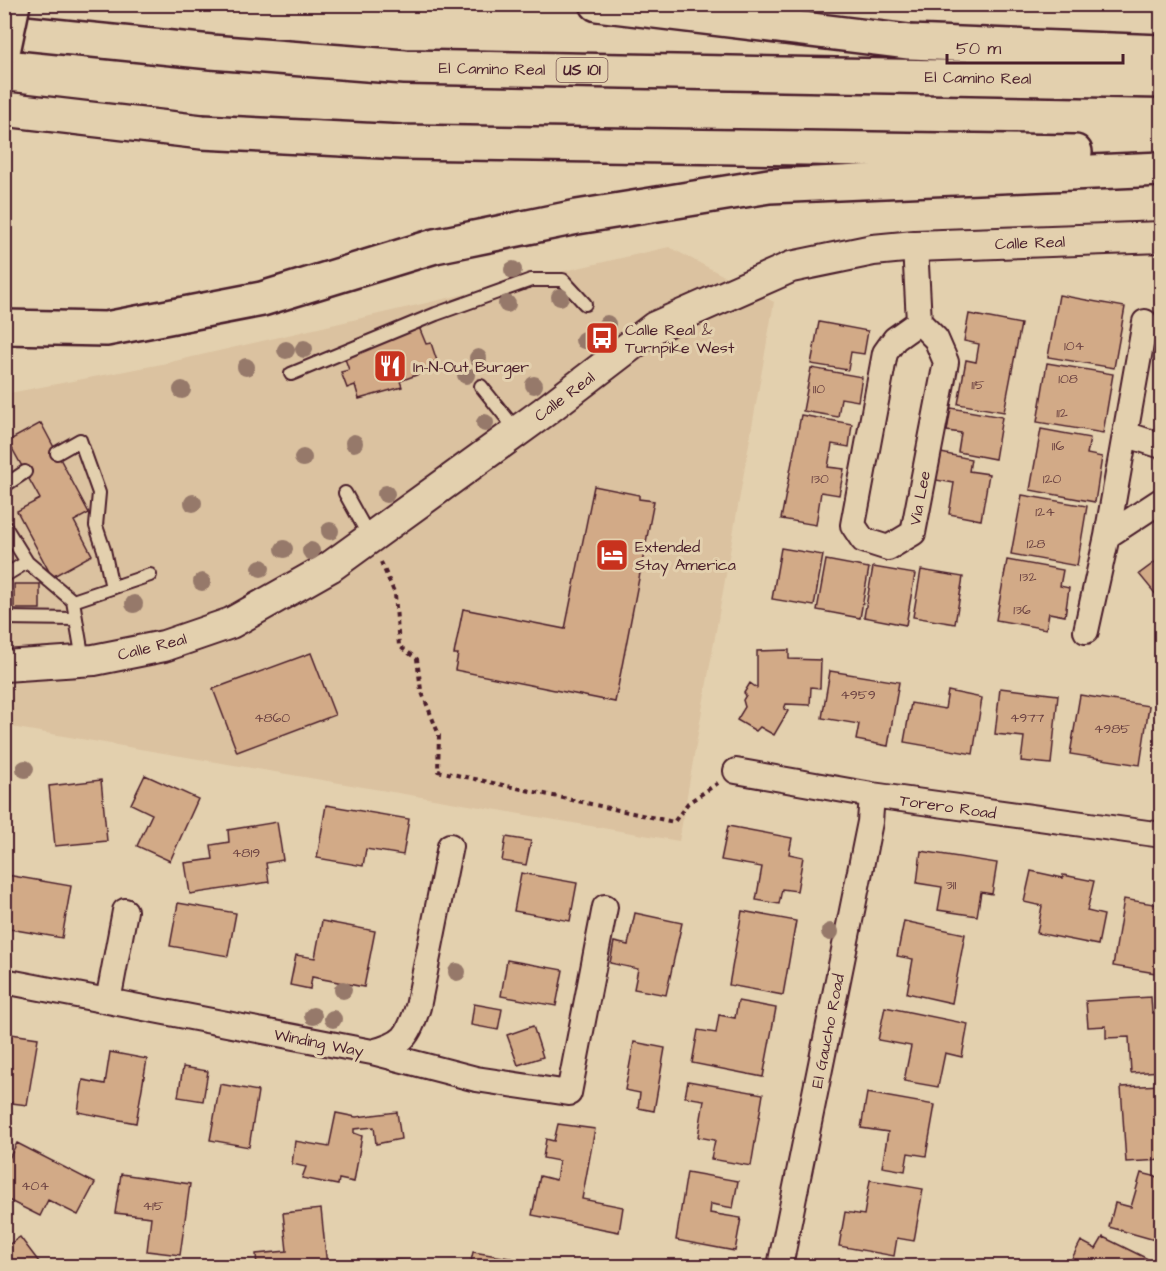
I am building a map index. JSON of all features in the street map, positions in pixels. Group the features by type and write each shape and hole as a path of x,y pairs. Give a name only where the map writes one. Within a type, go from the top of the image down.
{"main road":[{"path":"4,47 13,4"},
{"path":"597,4 909,42 1161,52"},
{"name":"El Camino Real","path":"4,31 211,52 405,67 1161,81"},
{"path":"4,110 202,132 402,142 1161,153"},
{"path":"4,327 106,329 262,299 435,246 577,217 769,186 1161,169"}],"street":[{"name":"Calle Real","path":"4,666 83,661 164,646 231,623 330,567 518,432 655,327 791,267 873,250 915,246 1161,237"},
{"path":"915,246 919,322"},
{"name":"Via Lee","path":"919,322 936,339 946,362 913,533 888,548 863,540 853,525 885,353 895,339 919,322"},
{"path":"1086,631 1107,536 1144,322"},
{"path":"1125,434 1161,447"},
{"path":"1107,536 1161,500"},
{"name":"Torero Road","path":"736,771 872,795 1161,836"},
{"name":"El Gaucho Road","path":"780,1266 870,822 872,795"},
{"name":"Winding Way","path":"4,981 372,1052 392,1047 410,1031 418,1007 450,846"},
{"path":"372,1052 476,1079 569,1093 605,907"},
{"path":"108,1001 125,911"}],"lane":[{"path":"291,374 436,314 531,280 563,280 585,304"},
{"path":"481,386 518,432"},
{"path":"57,453 80,440 99,493 96,526 112,588"},
{"path":"4,486 26,472"},
{"path":"345,494 370,538"},
{"path":"4,525 27,562 73,601 83,661"},
{"path":"4,576 27,562"},
{"path":"73,601 150,575"},
{"path":"4,618 76,619"}],"path":[{"path":"370,538 395,594 399,646 417,658 421,690 439,735 438,771 674,822 688,803 736,771"}],"shaded area":[{"path":"669,247 774,302 679,841 5,726 4,394 162,364"}],"building":[{"path":"1059,295 1125,307 1114,368 1048,357"},
{"path":"969,314 1021,324 1004,412 958,404 966,360 976,362 979,344 964,341"},
{"path":"819,322 868,331 864,354 851,352 848,370 811,364"},
{"name":"In-N-Out Burger","path":"419,327 426,344 431,343 437,361 431,363 433,369 400,381 402,387 359,399 355,385 347,388 341,372 349,370 343,353"},
{"path":"1047,363 1113,374 1103,433 1037,422"},
{"path":"811,368 862,377 858,401 841,398 838,417 803,411"},
{"path":"951,408 1002,417 995,459 958,452 961,433 947,431"},
{"path":"801,415 852,424 849,447 832,444 828,467 844,469 839,495 821,492 816,525 781,519"},
{"path":"41,423 89,513 74,521 92,555 52,577 17,511 40,499 8,441"},
{"path":"1041,429 1090,438 1087,454 1102,457 1095,502 1030,490"},
{"path":"941,453 971,459 969,471 989,474 981,520 949,514 954,483 936,480"},
{"name":"Extended Stay America","path":"594,486 639,495 639,499 654,501 615,702 455,670 458,654 454,654 463,609 565,629"},
{"path":"1022,495 1087,506 1077,566 1011,554"},
{"path":"781,548 823,555 814,606 772,599"},
{"path":"1162,557 1162,602 1139,574"},
{"path":"826,560 869,568 860,618 817,610"},
{"path":"1007,560 1063,570 1060,586 1069,588 1065,616 1049,613 1046,629 996,620"},
{"path":"873,567 915,574 906,625 864,617"},
{"path":"921,570 963,577 955,624 913,617"},
{"path":"14,584 40,584 40,609 14,609"},
{"path":"789,650 789,659 821,660 820,688 811,687 810,705 786,704 784,709 788,711 774,735 760,727 756,731 737,720 745,707 743,700 746,695 744,693 750,683 757,688 757,651"},
{"path":"311,653 335,715 237,752 213,689"},
{"path":"830,671 899,682 888,746 856,740 859,724 822,718"},
{"path":"1000,688 1058,695 1051,764 1021,761 1024,737 995,734"},
{"path":"948,691 982,698 973,754 904,742 911,703 945,709"},
{"path":"1080,695 1149,706 1140,765 1070,754"},
{"path":"145,775 198,799 170,861 137,846 152,814 131,804"},
{"path":"101,780 107,841 55,846 49,786"},
{"path":"326,805 409,819 403,855 366,849 363,866 317,858"},
{"path":"277,822 283,860 266,863 269,882 190,894 185,863 213,859 211,845 229,842 228,830"},
{"path":"728,826 792,838 789,854 803,857 797,891 782,889 779,904 756,900 762,867 721,860"},
{"path":"506,837 531,841 526,865 502,861"},
{"path":"921,851 997,863 992,894 981,892 977,916 938,910 942,887 917,883"},
{"path":"1031,871 1063,878 1063,875 1094,881 1087,911 1104,915 1098,945 1037,933 1042,906 1024,902"},
{"path":"521,873 577,883 570,921 514,911"},
{"path":"7,875 71,886 62,938 4,928 4,891"},
{"path":"1162,888 1162,974 1113,966 1124,899 1159,905"},
{"path":"178,903 236,913 228,956 170,946"},
{"path":"742,911 796,921 783,995 729,985"},
{"path":"635,913 682,923 666,995 634,989 638,969 610,963 614,942 628,945"},
{"path":"322,921 375,931 364,987 312,977 310,989 290,985 296,955 315,958"},
{"path":"904,921 965,934 952,1003 907,993 913,959 897,956"},
{"path":"507,960 563,970 556,1006 501,996"},
{"path":"1151,997 1152,1013 1162,1012 1162,1071 1131,1073 1129,1037 1106,1038 1106,1026 1088,1027 1086,1001"},
{"path":"738,1001 776,1008 763,1077 692,1063 698,1030 716,1033 719,1015 735,1018"},
{"path":"474,1004 502,1009 498,1030 471,1025"},
{"path":"885,1007 968,1024 962,1057 945,1053 938,1087 904,1081 911,1046 878,1040"},
{"path":"533,1026 543,1057 518,1065 507,1035"},
{"path":"4,1033 38,1038 27,1105 4,1102"},
{"path":"634,1042 665,1048 654,1111 638,1108 640,1093 625,1090"},
{"path":"110,1052 147,1059 136,1123 78,1112 83,1080 105,1084"},
{"path":"183,1067 208,1071 203,1101 178,1097"},
{"path":"688,1081 763,1094 751,1166 711,1159 715,1140 698,1137 704,1100 685,1097"},
{"path":"220,1084 258,1091 249,1147 210,1140"},
{"path":"1162,1085 1162,1160 1126,1162 1121,1087"},
{"path":"867,1093 935,1105 926,1156 908,1153 905,1171 882,1167 888,1132 861,1128"},
{"path":"397,1112 401,1139 376,1144 374,1127 354,1129 354,1133 362,1136 354,1182 339,1179 338,1185 302,1178 306,1167 292,1164 295,1141 329,1147 336,1113 356,1117"},
{"path":"558,1124 595,1129 582,1199 623,1207 619,1232 532,1215 540,1176 556,1180 559,1161 543,1158 546,1139 554,1141"},
{"path":"17,1143 95,1183 78,1215 48,1200 40,1216 4,1198 4,1168"},
{"path":"687,1172 738,1181 733,1208 711,1204 710,1213 741,1218 735,1251 676,1240"},
{"path":"1141,1173 1162,1178 1162,1242 1109,1227 1115,1203 1131,1207"},
{"path":"121,1174 190,1184 180,1255 147,1251 151,1217 115,1213"},
{"path":"870,1180 923,1189 914,1241 897,1238 894,1256 839,1246 845,1212 864,1215"},
{"path":"321,1209 327,1266 257,1266 256,1254 287,1251 283,1213"},
{"path":"20,1237 42,1266 4,1266 4,1248"},
{"path":"1103,1237 1162,1266 1068,1266 1081,1241 1096,1249"},
{"path":"473,1252 546,1264 545,1266 470,1266"},
{"path":"839,1259 873,1264 872,1266 837,1266"},
{"path":"388,1260 420,1261 420,1266 388,1266"}],"place":[{"name":"Calle Real & Turnpike West","path":"602,338"},
{"name":"In-N-Out Burger","path":"390,366"},
{"name":"Extended Stay America","path":"612,555"}]}
